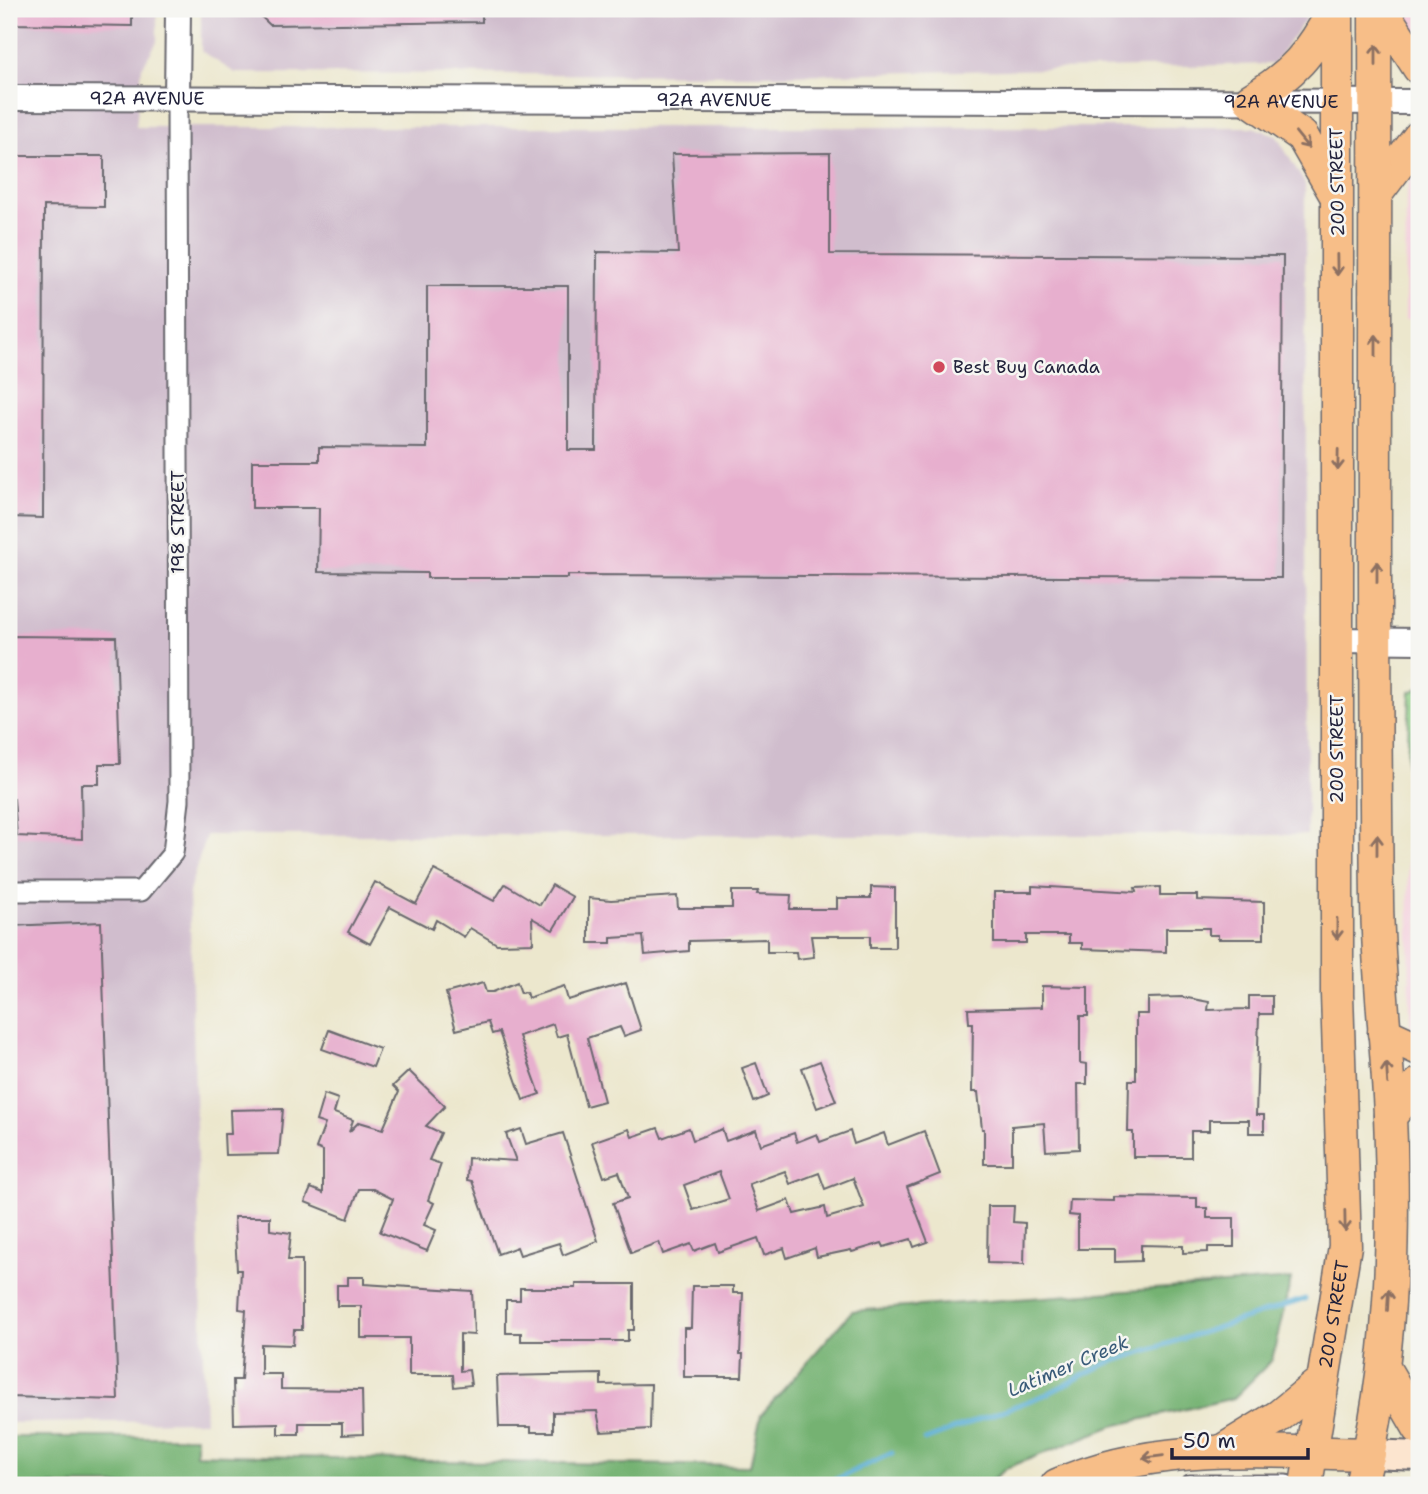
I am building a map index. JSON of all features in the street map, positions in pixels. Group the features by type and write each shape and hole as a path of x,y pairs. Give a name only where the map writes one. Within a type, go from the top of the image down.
{"main road":[{"path":"1336,9 1319,40 1301,64 1281,81 1250,100 1302,136 1337,197"},
{"name":"200 STREET","path":"1306,1485 1314,1453 1345,1246 1337,994 1336,9"},
{"path":"1361,1485 1384,1368 1391,1223 1390,1116 1377,904 1376,9"},
{"path":"1381,9 1419,68"},
{"path":"1376,194 1419,137"},
{"path":"1384,1033 1419,1049"},
{"path":"1390,1116 1419,1084"},
{"path":"1384,1368 1419,1428"},
{"path":"1221,1452 1279,1416 1323,1380"},
{"path":"1057,1485 1130,1460 1221,1452 1419,1456"}],"street":[{"name":"198 STREET","path":"9,891 141,891 173,853 179,801 178,9"},
{"name":"92A AVENUE","path":"9,98 1419,102"},
{"path":"1337,640 1419,641"},
{"path":"1190,1485 1286,1485"}],"shaded area":[{"path":"9,9 157,9 157,42 142,67 136,127 1252,127 1276,135 1305,184 1307,835 206,835 189,892 205,1421 9,1423"},
{"path":"201,9 1306,9 1305,20 1273,64 785,75 235,73 201,51"},
{"path":"1404,9 1419,9 1419,43 1406,17"},
{"path":"1419,162 1419,319 1405,319 1406,197 1410,178"},
{"path":"1407,765 1419,765 1419,1064 1410,1022"}],"green space":[{"path":"1419,688 1419,765 1407,765 1410,692"},
{"path":"1291,1279 1272,1360 1234,1398 1113,1426 1009,1467 985,1485 9,1485 9,1437 196,1437 196,1454 750,1466 761,1415 852,1311"}],"building":[{"path":"9,9 132,9 132,26 9,24"},
{"path":"253,9 482,9 482,22 270,25"},
{"name":"Best Buy Canada","path":"830,153 830,254 1283,256 1281,578 568,575 568,578 427,578 427,573 318,572 319,508 252,508 252,461 319,461 319,447 427,448 427,286 568,286 568,450 596,450 597,252 678,253 672,154"},
{"path":"9,156 104,156 104,207 44,206 43,518 9,517"},
{"path":"9,636 116,637 120,764 99,764 99,784 81,784 82,839 17,836 14,799 9,799"},
{"path":"434,870 494,901 505,884 540,905 552,885 573,897 553,930 532,918 533,943 497,944 470,928 464,937 436,920 432,929 390,907 370,944 348,932 375,882 416,904"},
{"path":"1032,886 1136,892 1135,888 1160,887 1160,895 1197,895 1197,900 1264,902 1264,939 1218,939 1218,935 1209,935 1209,928 1166,928 1166,952 1082,949 1082,943 1069,943 1069,935 1026,935 1026,943 994,943 994,892 1032,892"},
{"path":"871,887 895,888 895,948 870,948 870,936 811,936 814,957 797,959 796,952 767,952 767,939 689,941 689,951 645,955 643,936 611,938 611,943 589,943 589,898 611,900 677,896 678,908 732,908 732,891 758,891 757,894 791,895 790,909 837,909 837,898 871,898"},
{"path":"101,922 118,1400 9,1397 9,926"},
{"path":"517,982 521,993 526,992 528,998 564,986 568,1000 626,983 641,1030 624,1036 620,1027 587,1038 604,1101 586,1106 567,1034 557,1037 553,1024 519,1036 540,1094 523,1100 499,1032 492,1034 488,1022 456,1030 446,993 483,983 486,992 493,992"},
{"path":"1042,986 1088,987 1088,1016 1080,1016 1080,1063 1087,1064 1087,1084 1078,1084 1079,1149 1046,1151 1044,1123 1012,1126 1012,1164 984,1164 984,1129 978,1092 972,1092 973,1023 969,1023 968,1009 1042,1007"},
{"path":"1249,996 1272,996 1272,1014 1259,1014 1256,1115 1264,1115 1264,1133 1249,1133 1249,1120 1209,1120 1209,1131 1191,1131 1191,1157 1133,1157 1133,1132 1128,1132 1129,1080 1136,1080 1136,1014 1148,1014 1148,998 1182,997 1209,1002 1208,1010 1249,1009"},
{"path":"329,1030 380,1049 373,1067 322,1049"},
{"path":"820,1061 836,1101 817,1108 802,1068"},
{"path":"756,1063 768,1096 754,1102 742,1068"},
{"path":"409,1071 445,1106 426,1126 441,1133 429,1160 441,1164 428,1200 434,1203 424,1225 436,1230 427,1251 380,1232 393,1199 373,1189 359,1189 348,1219 305,1202 311,1188 323,1193 323,1151 316,1148 325,1124 316,1121 324,1094 338,1099 334,1113 353,1120 349,1132 359,1122 383,1129 399,1092 393,1086"},
{"path":"283,1109 279,1154 225,1155 224,1134 231,1134 230,1110"},
{"path":"658,1128 662,1138 689,1128 693,1140 722,1129 726,1141 756,1130 761,1145 794,1133 797,1142 817,1134 820,1142 850,1131 854,1144 884,1133 888,1145 924,1131 940,1174 907,1187 928,1242 914,1247 911,1239 884,1247 882,1243 852,1252 851,1250 817,1257 815,1248 787,1258 784,1248 764,1255 758,1238 718,1252 715,1243 694,1251 691,1244 663,1254 659,1242 631,1253 613,1203 628,1198 619,1172 604,1177 592,1142 629,1129 632,1137","holes":["785,1171 790,1184 819,1173 825,1189 853,1178 864,1207 827,1218 825,1207 794,1214 789,1200 759,1211 749,1184","719,1172 729,1199 693,1210 684,1185"]},
{"path":"521,1129 526,1144 563,1133 598,1241 563,1255 559,1243 520,1255 517,1247 498,1254 472,1181 467,1180 468,1158 516,1161 506,1134"},
{"path":"1114,1197 1197,1198 1197,1208 1207,1208 1207,1218 1234,1218 1234,1247 1208,1247 1208,1252 1183,1253 1183,1246 1141,1245 1141,1261 1115,1262 1115,1249 1078,1249 1078,1216 1069,1215 1070,1200 1114,1201"},
{"path":"988,1206 1014,1206 1013,1222 1025,1223 1024,1264 987,1263"},
{"path":"234,1217 270,1217 270,1230 291,1233 288,1260 302,1260 302,1330 294,1330 293,1345 261,1344 261,1374 281,1374 281,1389 362,1390 363,1434 342,1435 342,1423 299,1423 299,1434 278,1434 278,1423 234,1424 233,1380 241,1380 246,1310 239,1309 241,1270 237,1270"},
{"path":"348,1277 364,1277 364,1284 472,1291 474,1335 460,1334 460,1371 469,1370 471,1385 454,1387 453,1375 409,1375 409,1338 361,1338 361,1306 337,1306 337,1285 348,1285"},
{"path":"576,1284 634,1284 634,1330 628,1330 628,1341 521,1341 521,1333 506,1333 506,1300 520,1300 520,1288 576,1288"},
{"path":"692,1286 733,1286 733,1293 743,1293 740,1354 743,1354 742,1377 684,1377 684,1328 691,1328"},
{"path":"601,1374 601,1385 651,1384 650,1429 601,1432 597,1411 553,1412 553,1432 531,1432 531,1427 499,1427 497,1376"}],"waterway":[{"name":"Latimer Creek","path":"925,1440 1047,1394 1105,1364 1305,1299"},
{"name":"Latimer Creek","path":"824,1485 892,1453"}],"place":[{"name":"Best Buy Canada","path":"939,367"}]}
